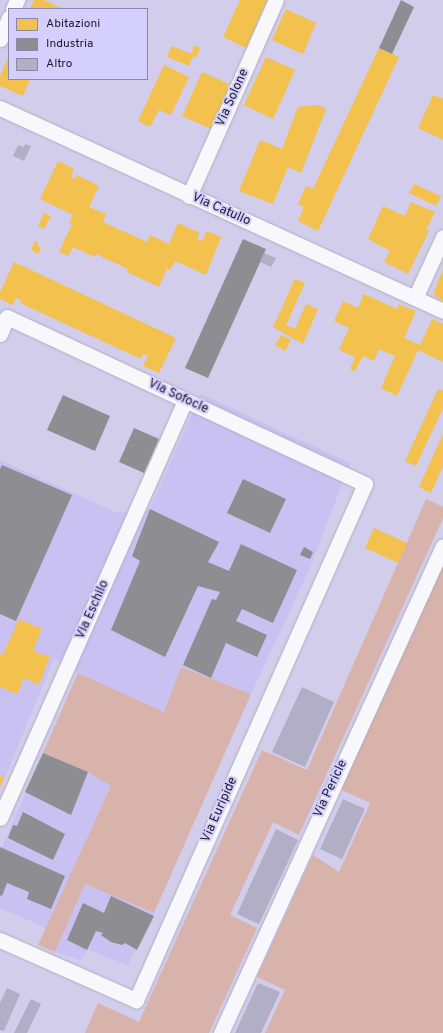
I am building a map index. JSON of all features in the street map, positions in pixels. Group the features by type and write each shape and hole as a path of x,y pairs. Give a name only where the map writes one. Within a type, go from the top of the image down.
{"street":[{"name":"Via Solone","path":"189,196 276,0"},
{"path":"0,39 8,20"},
{"name":"Via Catullo","path":"0,108 189,196 443,311"},
{"path":"415,298 443,238"},
{"name":"Via Sofocle","path":"0,334 7,317 365,484"},
{"name":"Via Eschilo","path":"0,818 185,401"},
{"name":"Via Euripide","path":"0,940 136,1000 365,484"},
{"name":"Via Pericle","path":"221,1033 443,546"}],"shaded area":[{"path":"201,394 350,463 309,570 251,694 181,667 164,712 78,673 54,659 0,789 0,460 117,513 150,509"},
{"path":"426,499 443,507 443,518 299,835 273,822 230,915 257,928 209,1033 85,1033 98,1003 139,1022 262,750 307,770"},
{"path":"443,565 443,1033 265,1033 285,990 257,977 313,855 339,872 370,803 340,789 412,627"},
{"path":"181,667 251,694 154,913 85,884 55,952 38,945 111,786 88,772 43,753 78,673 164,712"},
{"path":"43,753 88,772 111,786 46,928 0,908 0,852"},
{"path":"85,884 154,913 128,965 88,950 80,960 55,952"}],"building: Abitazioni":[{"path":"34,0 44,0 62,8 30,8"},
{"path":"240,0 267,0 246,48 223,37"},
{"path":"286,9 316,23 303,54 272,40"},
{"path":"194,45 200,48 196,58 193,56 189,66 167,57 172,46 191,54"},
{"path":"379,48 399,57 318,231 298,221 304,207 298,204 306,186 313,189"},
{"path":"8,57 8,80 30,80 23,96 0,86 0,76"},
{"path":"266,57 295,70 273,119 244,105"},
{"path":"164,65 189,77 171,115 159,110 150,127 138,121"},
{"path":"202,72 231,85 211,129 182,116"},
{"path":"433,95 443,99 443,140 418,128"},
{"path":"318,105 326,109 301,173 288,167 273,204 239,191 260,140 282,149 298,107"},
{"path":"58,161 74,169 71,177 75,179 77,175 99,186 89,207 106,214 103,222 147,242 150,235 169,244 178,223 200,233 197,239 202,241 207,231 221,237 206,275 175,261 170,270 167,268 159,287 127,272 128,269 96,254 95,257 73,247 68,256 59,252 72,224 69,223 73,215 40,199"},
{"path":"414,184 441,196 436,206 409,193"},
{"path":"411,202 435,212 426,230 429,231 408,274 384,262 390,251 368,239 383,206 405,216"},
{"path":"44,213 51,216 44,229 38,226"},
{"path":"35,241 39,243 37,246 41,248 38,254 31,250"},
{"path":"14,262 176,338 159,373 143,366 148,356 143,354 141,359 20,303 22,301 16,298 13,305 0,299 0,292"},
{"path":"443,269 443,301 435,296 434,292"},
{"path":"295,279 305,283 286,325 295,329 306,304 318,309 303,344 273,327"},
{"path":"364,294 397,309 399,304 416,311 404,338 420,345 432,319 443,324 443,362 418,350 397,396 381,388 395,356 379,349 374,361 363,356 355,371 350,369 355,357 339,350 349,328 334,321 343,301 358,308"},
{"path":"281,335 291,340 285,351 275,345"},
{"path":"438,389 443,391 443,408 416,466 405,461"},
{"path":"443,434 443,466 431,493 419,487"},
{"path":"374,528 407,543 398,563 365,548"},
{"path":"19,619 42,629 33,651 50,657 39,685 24,678 17,694 0,687 0,654 3,655"},
{"path":"0,776 4,778 0,787"}],"building: Industria":[{"path":"401,0 414,7 392,54 379,48"},
{"path":"243,239 266,249 208,378 185,368"},
{"path":"63,395 110,416 95,451 47,430"},
{"path":"134,428 159,439 144,473 119,462"},
{"path":"2,465 72,495 16,621 0,614 0,469"},
{"path":"243,479 286,499 270,533 227,513"},
{"path":"150,509 219,542 208,562 229,571 241,544 297,570 273,623 242,609 236,621 267,635 257,657 226,643 211,678 183,665 212,599 216,600 220,592 198,586 165,657 111,630 140,561 132,556"},
{"path":"304,547 313,552 310,559 300,555"},
{"path":"43,753 88,772 71,815 25,792"},
{"path":"23,812 65,834 53,860 8,838 13,825 17,826"},
{"path":"0,847 65,876 51,909 27,899 29,892 7,883 2,896 0,895"},
{"path":"111,896 154,916 137,950 125,943 122,945 111,942 101,935 103,933 96,931 87,950 67,940 83,903 104,913"}],"building: Altro":[{"path":"25,144 31,146 24,161 13,156 18,145 24,147"},
{"path":"264,253 276,258 271,267 260,262"},
{"path":"302,687 334,702 305,767 272,752"},
{"path":"343,799 365,809 342,859 320,849"},
{"path":"276,829 298,840 259,924 237,914"},
{"path":"258,983 280,992 261,1033 235,1033"},
{"path":"7,988 20,994 4,1031 0,1030 0,1003"},
{"path":"31,999 41,1004 27,1033 14,1033"}]}
